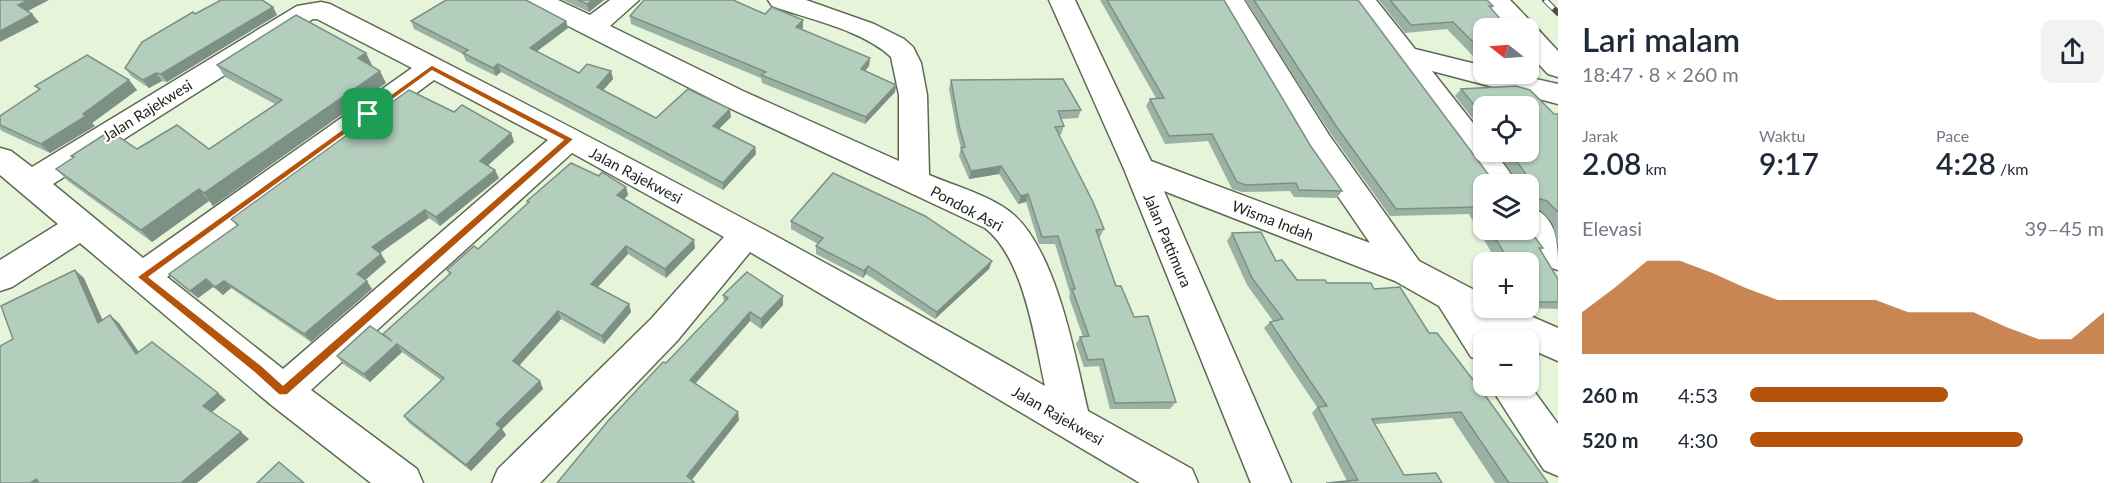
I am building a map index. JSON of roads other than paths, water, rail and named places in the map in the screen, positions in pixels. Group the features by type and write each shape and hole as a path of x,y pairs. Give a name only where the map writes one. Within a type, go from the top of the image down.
{"street":[{"path":"538,0 733,98 913,181"},
{"path":"592,27 626,0"},
{"name":"Pondok Asri","path":"781,0 888,40 904,54 909,67 916,135 913,181 1003,224 1016,238 1041,300 1072,424"},
{"name":"Jalan Pattimura","path":"1062,0 1139,169 1271,483"},
{"path":"1231,0 1318,143 1407,271"},
{"path":"1363,0 1496,174"},
{"path":"1496,0 1513,18"},
{"name":"Jalan Rajekwesi","path":"31,183 313,9 321,10 569,139 837,285 1072,424 1178,483"},
{"path":"1539,48 1558,68"},
{"path":"1407,56 1558,94"},
{"path":"142,277 432,68"},
{"path":"283,392 569,139"},
{"path":"0,159 142,277 259,369 283,392 403,483"},
{"name":"Wisma Indah","path":"1139,169 1407,271 1451,296"},
{"path":"0,278 82,226"},
{"path":"1539,232 1558,257"},
{"path":"512,483 664,330 745,235"},
{"path":"1451,296 1558,345"},
{"path":"1451,296 1473,330"},
{"path":"1516,396 1558,458"}],"railway":[{"path":"1545,0 1558,13"}]}
